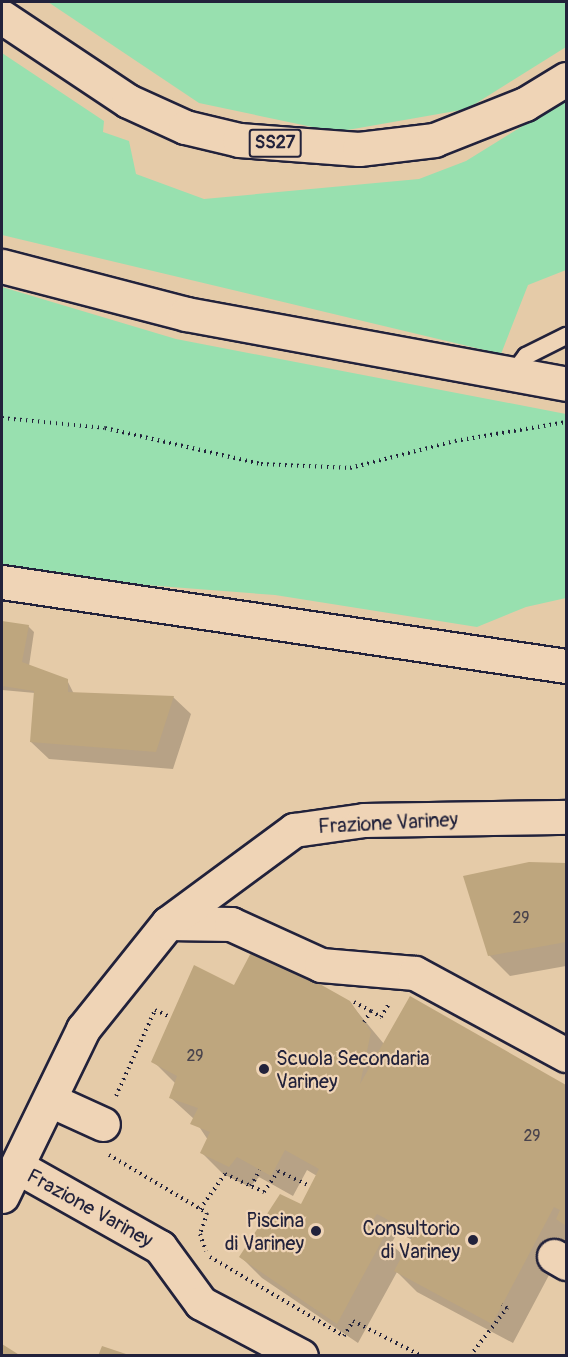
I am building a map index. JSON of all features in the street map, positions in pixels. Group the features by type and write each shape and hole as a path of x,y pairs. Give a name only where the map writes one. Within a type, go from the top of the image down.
{"main road":[{"name":"SS27","path":"2,17 128,101 185,126 238,140 359,150 434,140 525,104 567,79"},
{"path":"2,266 186,314 511,376 567,384"},
{"path":"2,582 567,666"},
{"name":"Frazione Variney","path":"2,1196 84,1029 168,923 294,830 364,820 567,817"},
{"path":"168,923 231,924 321,966 415,973 567,1054"},
{"path":"50,1100 103,1138"},
{"name":"Frazione Variney","path":"18,1167 160,1247 201,1303 300,1356"}],"lane":[{"path":"511,376 526,356 567,336"}],"path":[{"path":"2,418 105,428 261,464 350,468 455,441 567,422"},
{"path":"350,1000 371,1011 364,1022"},
{"path":"170,1017 155,1010 103,1138 207,1213 200,1234 211,1259 344,1336 353,1321 422,1356"},
{"path":"251,1186 260,1170"},
{"path":"200,1209 225,1174 264,1192 278,1171 310,1186"},
{"path":"470,1356 507,1308 502,1305"}],"green space":[{"path":"48,2 566,2 566,47 467,109 336,132 199,103"},
{"path":"2,53 104,121 103,132 129,141 136,174 204,199 419,179 466,161 566,99 566,270 528,285 501,354 2,235"},
{"path":"2,287 176,339 566,414 566,598 526,607 477,627 275,595 2,574"}],"building":[{"path":"2,621 29,625 22,662 68,679 68,692 174,696 156,752 30,742 34,691 2,686"},
{"path":"529,862 566,863 566,942 488,956 463,876"},
{"path":"254,947 350,1001 371,1032 360,1084 410,996 566,1085 566,1226 556,1219 560,1210 554,1207 492,1324 394,1271 414,1234 377,1214 368,1227 385,1235 337,1324 239,1257 280,1194 301,1204 319,1169 285,1150 271,1176 237,1157 229,1167 200,1153 210,1132 190,1124 198,1108 169,1098 177,1076 151,1062 194,965 234,985"},
{"path":"2,1344 21,1356 2,1356"},
{"path":"102,1346 129,1355 129,1356 98,1356"}],"place":[{"name":"Scuola Secondaria Variney","path":"264,1069"},
{"name":"Piscina di Variney","path":"316,1231"},
{"name":"Consultorio di Variney","path":"473,1240"}]}
